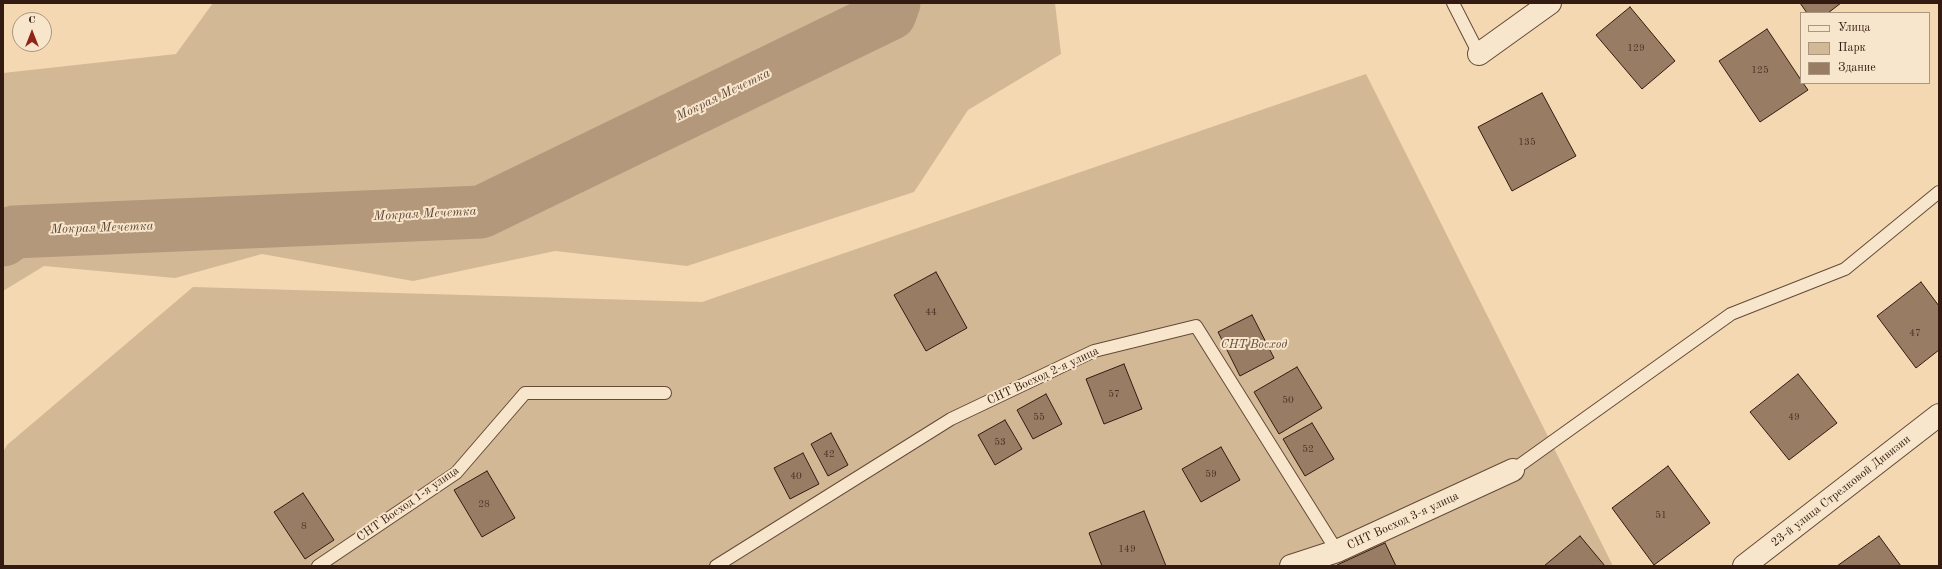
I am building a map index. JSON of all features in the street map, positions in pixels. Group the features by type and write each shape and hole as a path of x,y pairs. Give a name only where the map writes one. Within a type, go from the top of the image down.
{"street":[{"path":"1479,54 1550,3"},
{"name":"23-й улица Стрелковой Дивизии","path":"1744,566 1939,415"},
{"name":"СНТ Восход 3-я улица","path":"1291,566 1337,551 1513,470"}],"lane":[{"path":"1453,3 1479,54"},
{"path":"1513,470 1731,314 1845,269 1939,192"},
{"name":"СНТ Восход 2-я улица","path":"716,566 951,418 1094,351 1196,326 1337,551"},
{"name":"СНТ Восход 1-я улица","path":"318,566 456,473 525,393 665,393"}],"green space":[{"path":"213,3 1055,3 1061,54 968,110 914,192 687,266 555,251 413,281 262,254 175,278 44,266 3,291 3,73 176,54"},
{"name":"СНТ Восход","path":"1366,74 1613,566 3,566 3,452 7,445 193,287 702,302"}],"building":[{"path":"1800,3 1841,3 1829,12 1806,12"},
{"path":"1630,7 1675,61 1642,89 1596,35"},
{"path":"1767,29 1800,78 1800,84 1804,84 1808,90 1760,122 1719,61"},
{"path":"1542,93 1576,156 1512,191 1478,127"},
{"path":"936,272 967,328 926,351 894,295"},
{"path":"1921,282 1939,306 1939,350 1916,368 1877,316"},
{"path":"1252,315 1274,358 1240,376 1218,332"},
{"path":"1124,364 1142,409 1104,424 1086,379"},
{"path":"1297,367 1322,408 1279,434 1254,392"},
{"path":"1798,374 1837,423 1789,460 1750,412"},
{"path":"1046,394 1062,424 1033,439 1017,410"},
{"path":"1005,420 1022,449 995,465 978,435"},
{"path":"1312,423 1334,459 1305,476 1283,439"},
{"path":"831,433 848,465 828,476 811,444"},
{"path":"1221,447 1240,480 1201,502 1182,469"},
{"path":"803,453 819,484 790,499 774,468"},
{"path":"1668,466 1710,523 1654,565 1612,508"},
{"path":"487,471 515,518 482,537 454,490"},
{"path":"303,493 334,540 305,559 274,512"},
{"path":"1144,511 1166,566 1102,566 1089,533"},
{"path":"1580,536 1605,566 1544,566"},
{"path":"1879,536 1901,566 1837,566"},
{"path":"1385,543 1396,566 1337,566 1337,565"}],"waterway":[{"name":"Мокрая Мечетка","path":"3,240 14,232 481,212 890,14 894,3"}]}
